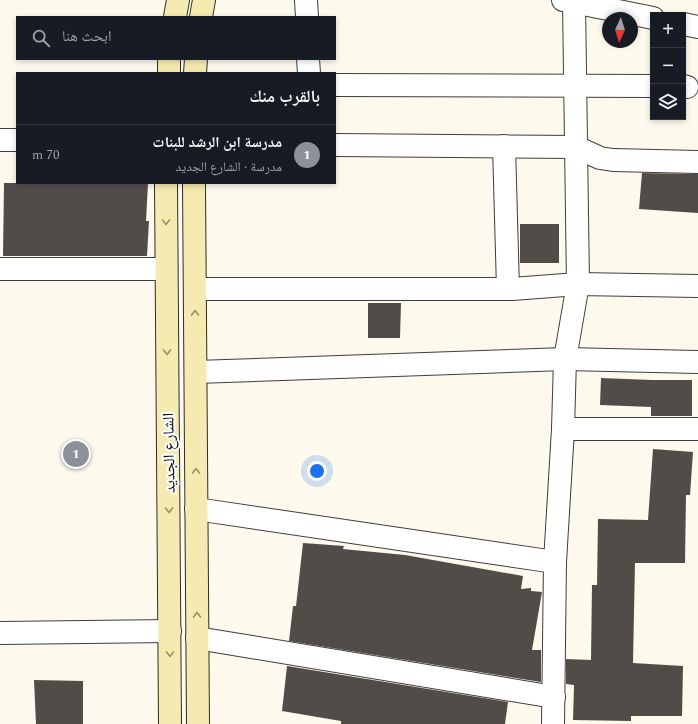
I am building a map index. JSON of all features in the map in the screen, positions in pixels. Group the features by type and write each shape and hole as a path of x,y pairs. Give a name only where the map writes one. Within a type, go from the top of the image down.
{"street":[{"path":"175,16 178,0"},
{"path":"201,16 204,0"},
{"path":"306,0 307,16"},
{"path":"553,724 555,562 563,429 565,359 578,284 575,85 569,1 650,17"},
{"path":"686,25 698,27"},
{"path":"169,60 169,72"},
{"path":"195,72 196,60"},
{"path":"308,60 309,72"},
{"path":"336,85 650,86"},
{"path":"0,140 16,140"},
{"path":"336,145 576,147 600,158 613,160 698,162"},
{"path":"504,146 508,289"},
{"name":"الشارع الجديد","path":"166,184 170,724"},
{"name":"الشارع الجديد","path":"194,184 198,724"},
{"path":"0,269 166,270"},
{"path":"195,289 508,289 578,284 698,286"},
{"path":"196,372 565,359 698,362"},
{"path":"563,429 698,429"},
{"path":"196,509 555,562"},
{"path":"0,632 170,631"},
{"path":"198,638 554,697"}],"building":[{"path":"642,173 698,174 698,213 639,209"},
{"path":"4,183 148,184 146,221 149,221 147,256 3,256"},
{"path":"520,224 559,224 559,263 520,263"},
{"path":"368,303 401,303 400,338 368,338"},
{"path":"601,378 692,380 692,416 651,416 651,407 600,405"},
{"path":"653,449 693,452 690,495 686,495 685,563 635,563 633,663 683,666 682,716 631,716 631,721 573,720 574,685 566,684 566,659 591,660 592,585 597,585 598,519 648,520"},
{"path":"303,543 344,546 343,549 405,555 523,576 521,589 531,588 531,591 542,592 532,650 541,650 541,682 289,641 293,606 296,606"},
{"path":"287,666 508,702 505,724 341,724 341,721 282,711"},
{"path":"34,680 83,681 83,724 36,724"}],"place":[{"name":"مدرسة ابن الرشد للبنات","path":"76,454"}]}
